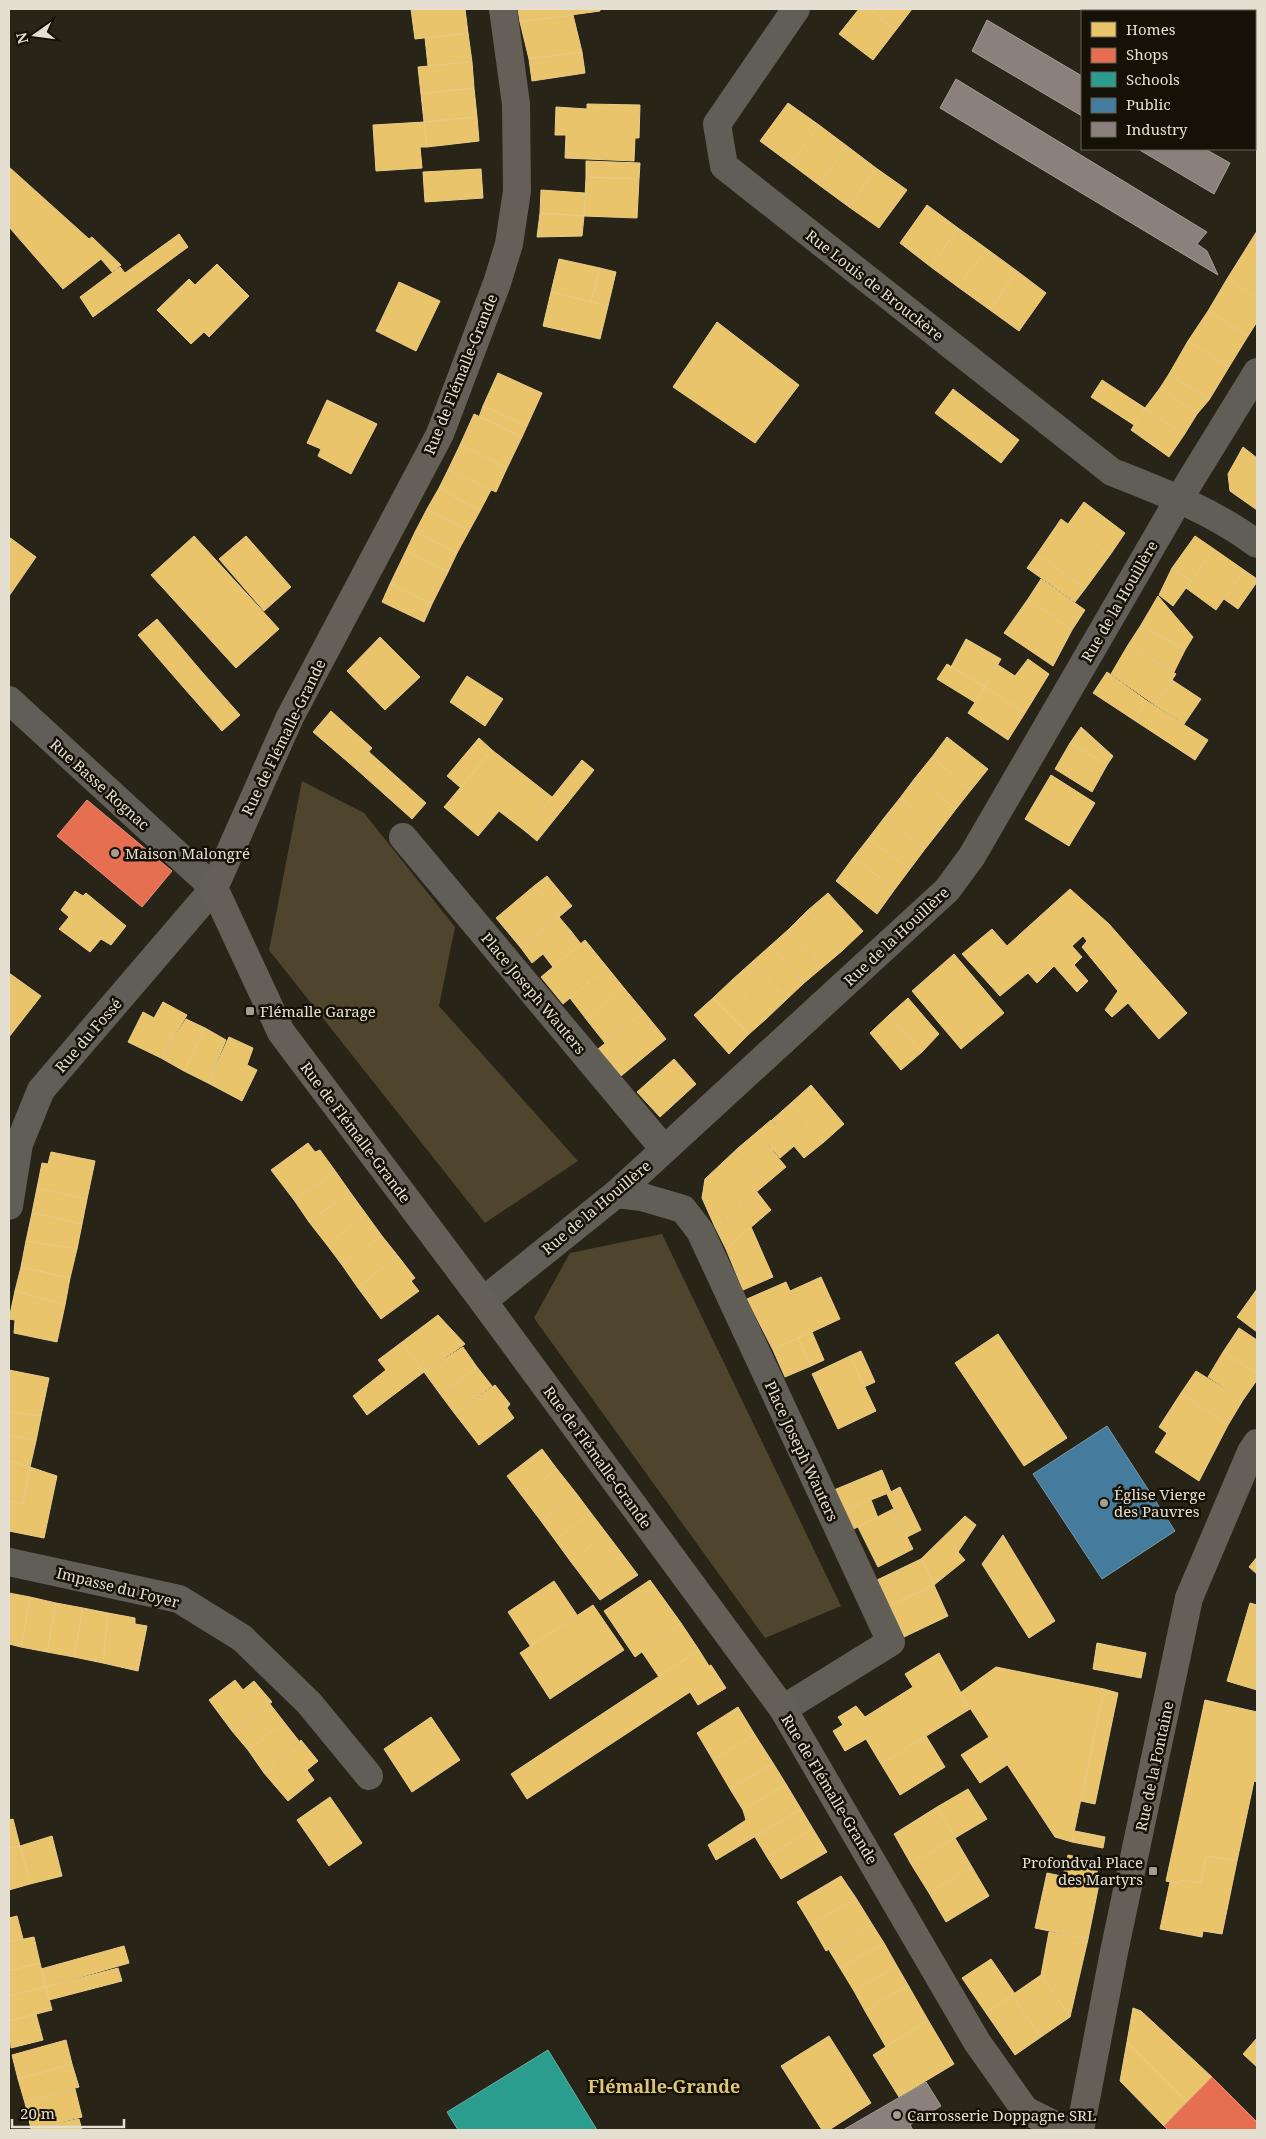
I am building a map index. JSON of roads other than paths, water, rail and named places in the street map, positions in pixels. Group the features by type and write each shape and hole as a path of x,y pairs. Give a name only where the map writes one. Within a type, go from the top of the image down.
{"street":[{"name":"Rue de Flémalle-Grande","path":"503,9 516,104 517,191 510,244 440,434 290,716 214,888 282,1032 483,1301 783,1709 978,2042 1025,2110 1065,2130"},
{"name":"Rue Louis de Brouckère","path":"796,9 716,124 724,166 1112,472 1178,499 1233,526 1257,544"},
{"name":"Rue de la Houillère","path":"483,1301 616,1194 947,890 972,856 1178,499 1257,372"},
{"name":"Rue Basse Rognac","path":"9,700 214,888"},
{"name":"Place Joseph Wauters","path":"403,837 664,1149"},
{"name":"Rue du Fossé","path":"9,1206 19,1144 41,1090 214,888"},
{"name":"Place Joseph Wauters","path":"616,1194 642,1198 683,1209 700,1231 892,1642 783,1709"},
{"name":"Rue de la Fontaine","path":"1080,2130 1114,1952 1189,1598 1251,1452 1257,1442"},
{"name":"Impasse du Foyer","path":"9,1562 179,1599 242,1638 309,1703 368,1776"}],"place":[{"name":"Maison Malongré","path":"115,853"},
{"name":"Flémalle Garage","path":"250,1011"},
{"name":"Église Vierge des Pauvres","path":"1104,1503"},
{"name":"Profondval Place des Martyrs","path":"1153,1871"},
{"name":"Carrosserie Doppagne SRL","path":"897,2115"}],"district":[{"name":"Flémalle-Grande","path":"664,2086"}]}
